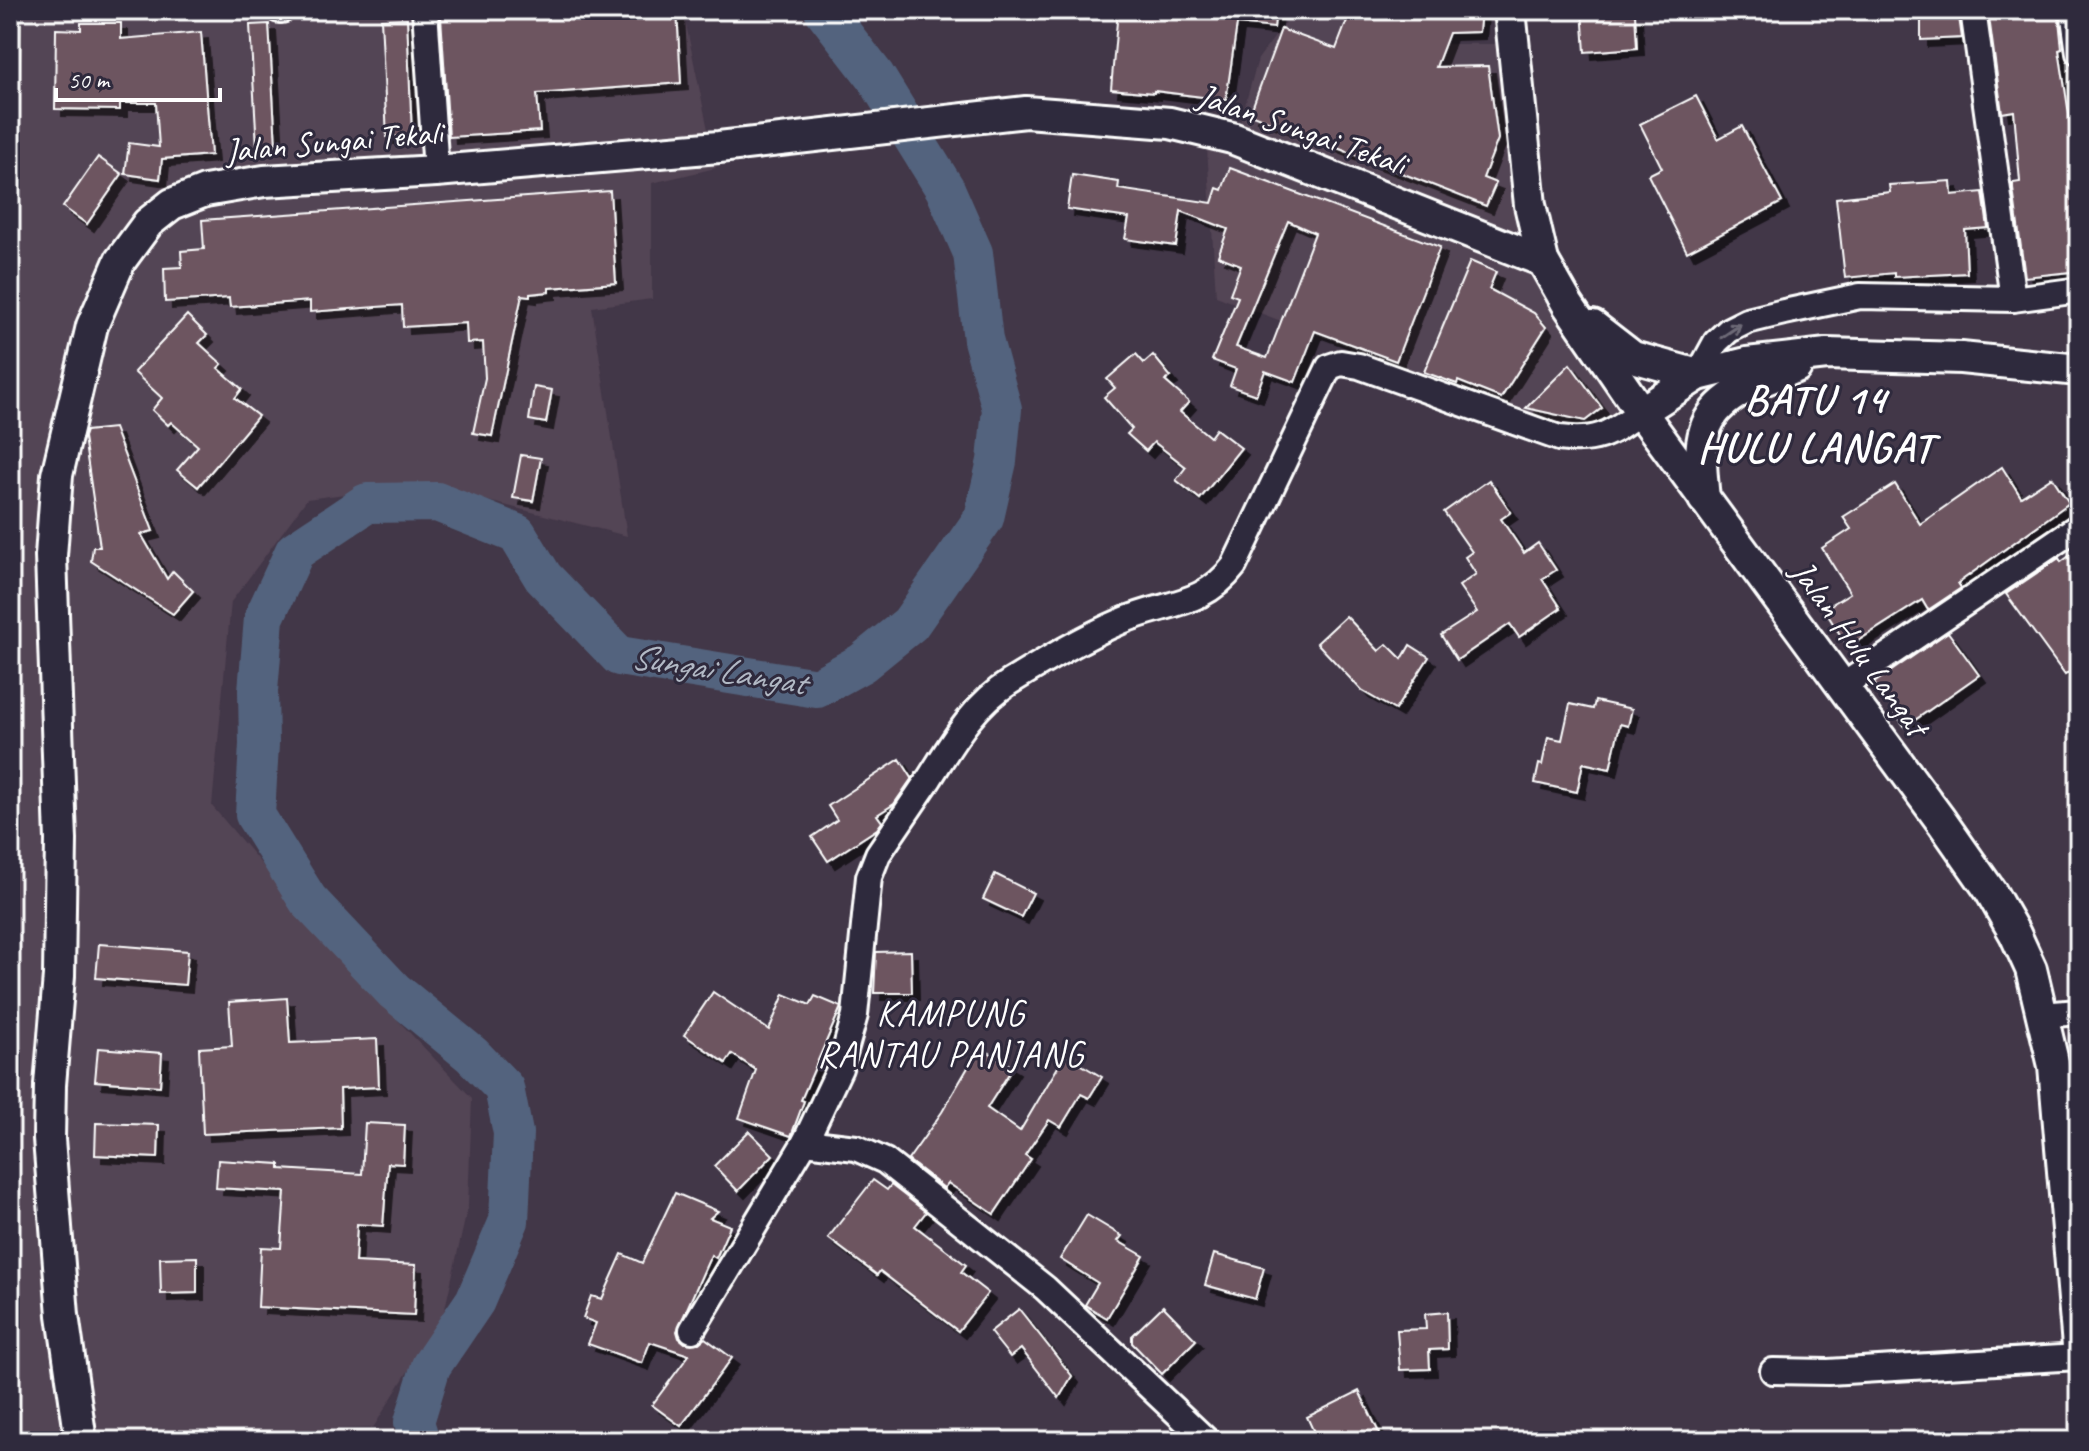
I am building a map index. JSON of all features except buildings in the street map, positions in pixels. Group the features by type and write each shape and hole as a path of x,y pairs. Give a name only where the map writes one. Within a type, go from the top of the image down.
{"street":[{"path":"425,10 436,171"},
{"name":"Jalan Hulu Langat","path":"1510,10 1530,205 1543,261 1568,305 1641,412 1991,892 2031,969 2054,1066 2079,1358"},
{"path":"1973,10 2013,299"},
{"path":"2073,10 2079,53"},
{"name":"Jalan Sungai Tekali","path":"81,1441 63,1315 49,1139 59,976 61,840 51,556 57,475 92,326 120,261 148,223 172,204 205,191 264,181 436,171 719,147 1026,112 1170,123 1232,138 1543,261"},
{"path":"1543,261 1598,332 1633,357 1698,375"},
{"path":"1698,375 1716,342 1729,330 1747,321 1784,312 1860,296 2013,299 2079,290"},
{"path":"1704,499 1701,454 1705,427 1722,405 1743,389 1827,354"},
{"path":"692,1330 805,1142 840,1068 855,1015 869,877 878,854 964,724 1007,684 1098,632 1126,619 1190,600 1208,592 1224,579 1234,566 1329,367 1341,363 1359,366 1559,438 1584,441 1607,435 1698,375 1747,363 1827,354 1894,354 2079,370"},
{"path":"1841,687 2079,526"},
{"path":"2042,1015 2079,1012"},
{"path":"805,1142 856,1148 885,1161 1045,1288 1207,1441"},
{"path":"1773,1371 1841,1371 2079,1358"}],"shaded area":[{"path":"21,10 683,10 716,168 652,183 652,299 592,307 627,536 420,484 307,499 231,602 212,806 369,990 472,1098 468,1206 444,1313 373,1428 99,1435 98,1441 10,1441 10,573"},
{"path":"1295,10 1332,10 1369,27 1423,44 1500,44 1520,235 1535,274 1623,408 1592,431 1562,429 1216,296 1207,147 1232,151 1258,59"}],"green space":[{"path":"10,10 21,10 10,573"}],"waterway":[{"name":"Sungai Langat","path":"420,1441 414,1422 431,1366 475,1301 509,1221 513,1133 504,1088 472,1055 394,991 308,900 255,815 258,691 264,618 295,551 367,503 437,502 517,534 543,577 619,656 817,688 862,663 910,624 984,518 997,461 1002,409 983,340 973,253 945,189 875,76 824,10"}],"district":[{"name":"BATU 14 HULU LANGAT","path":"1816,423"},
{"name":"KAMPUNG RANTAU PANJANG","path":"951,1034"}]}
